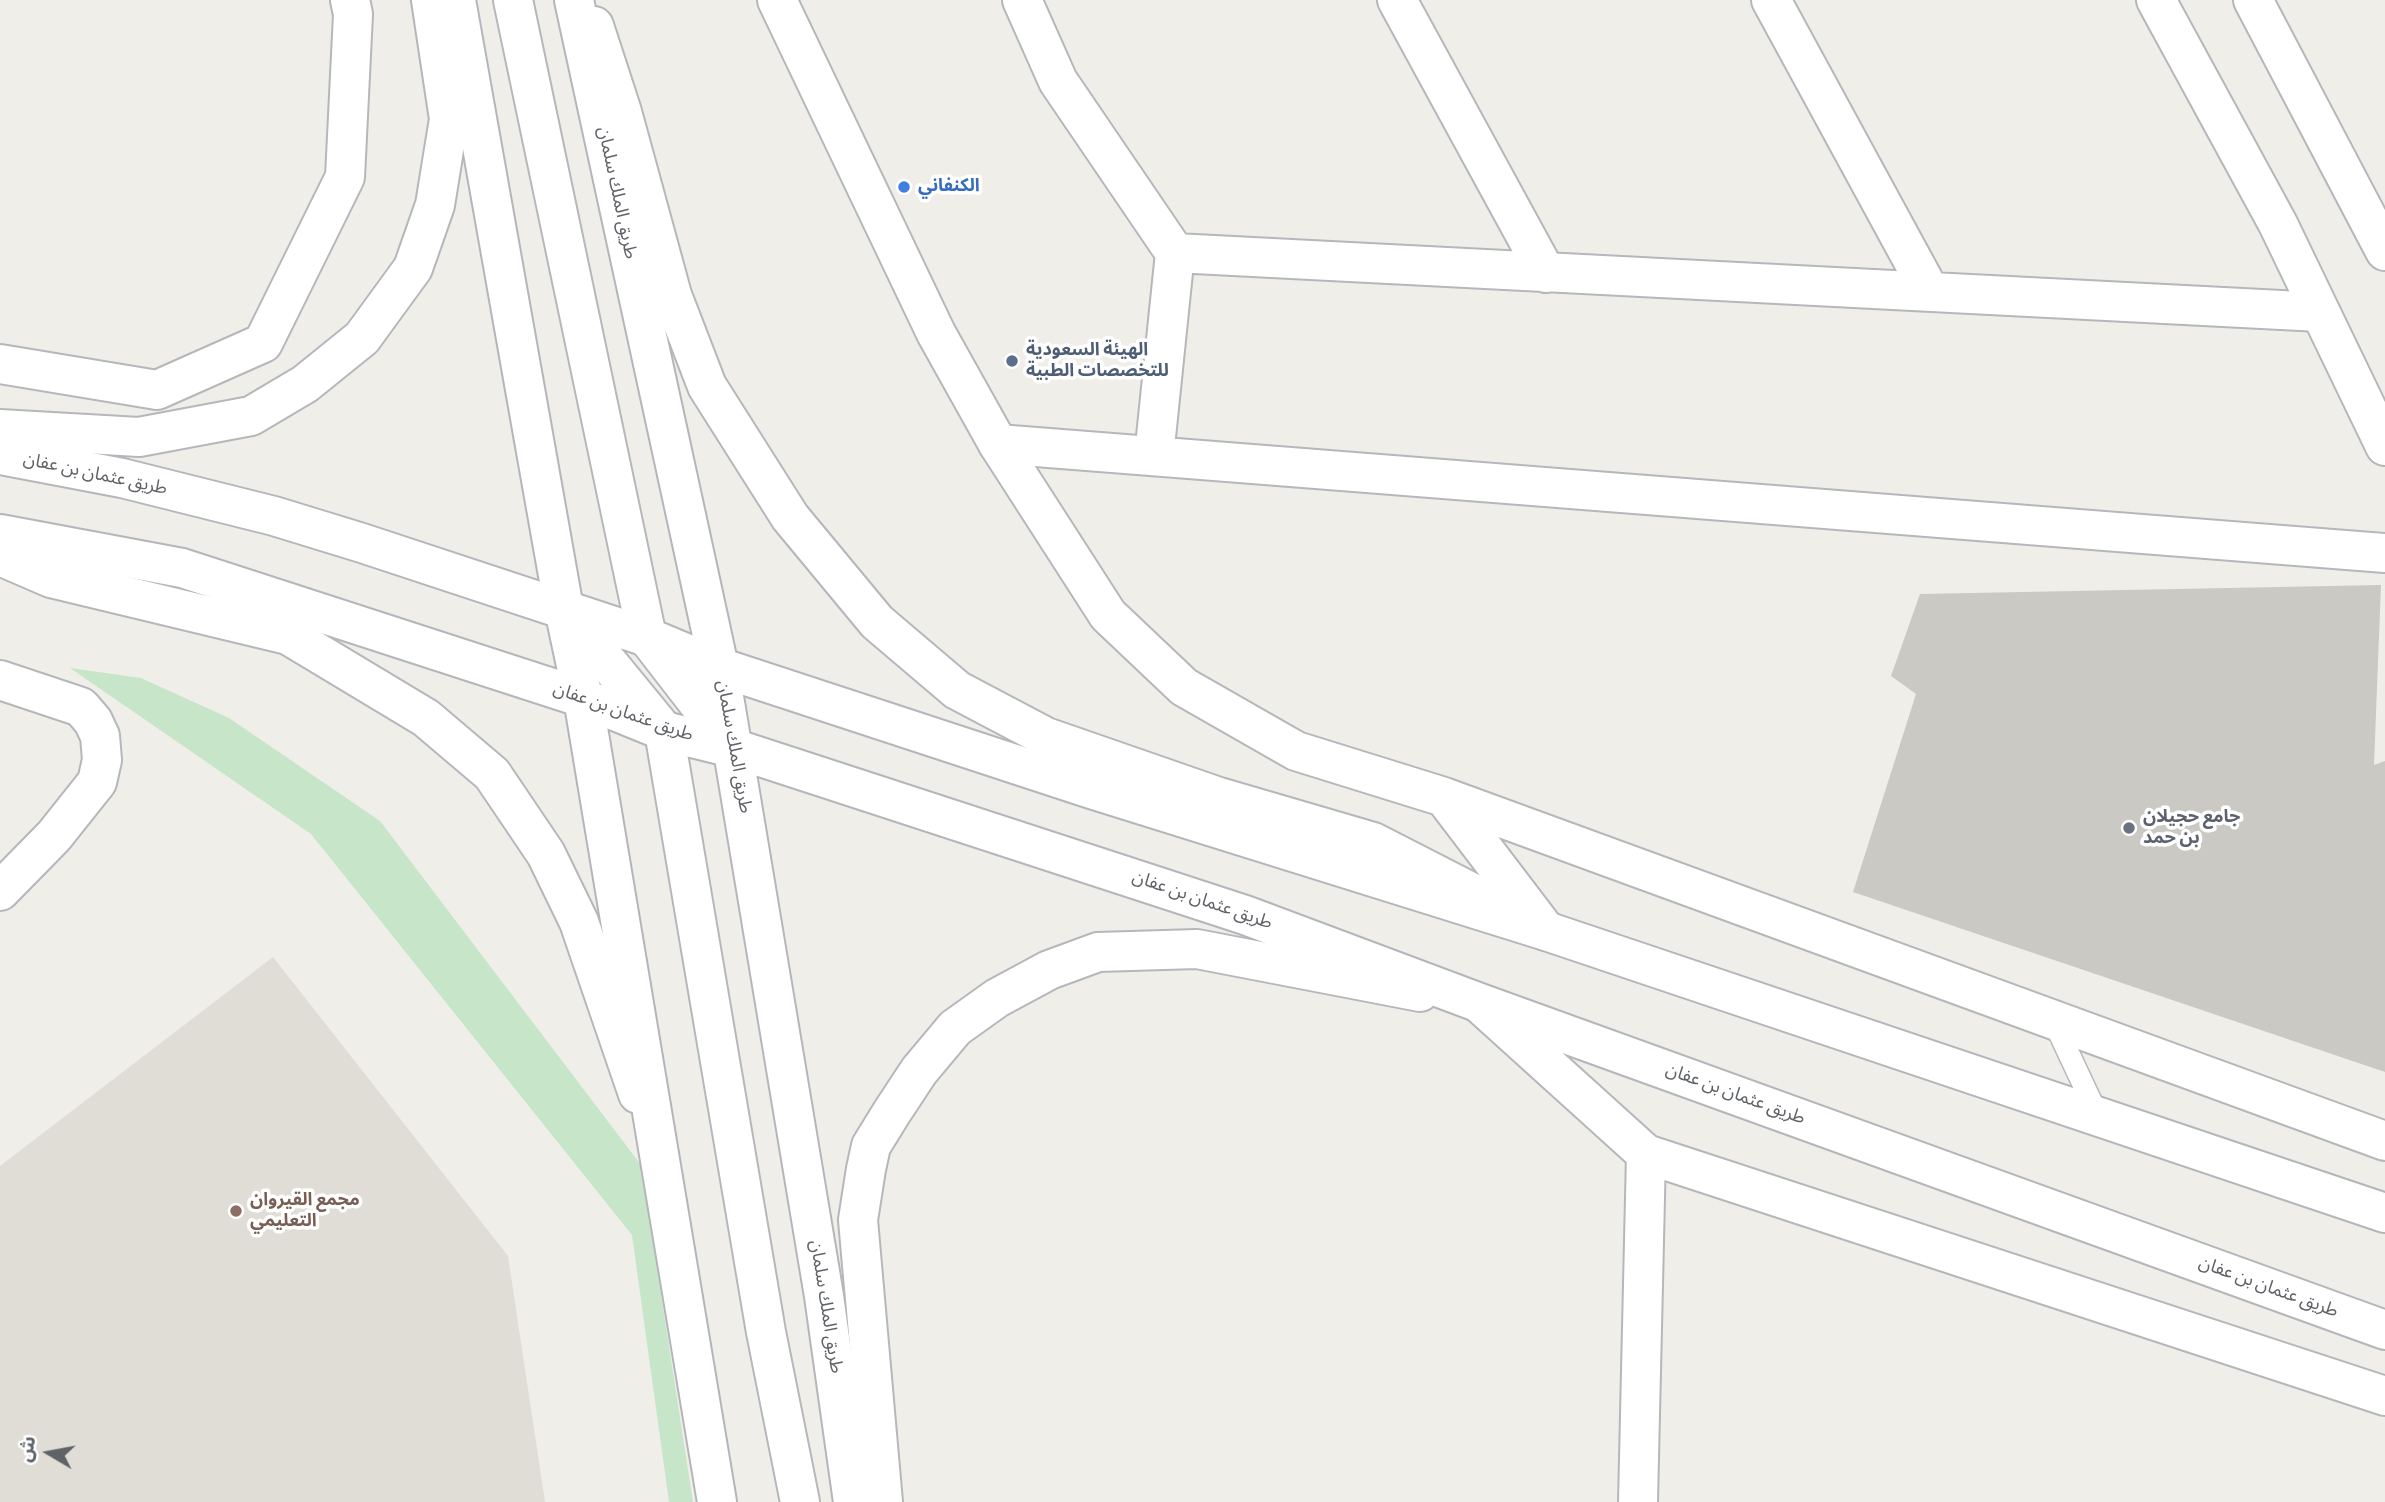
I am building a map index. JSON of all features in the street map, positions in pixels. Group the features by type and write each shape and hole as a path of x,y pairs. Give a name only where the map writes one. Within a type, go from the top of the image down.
{"street":[{"path":"0,364 157,390 263,343 345,177 354,14 350,0"},
{"path":"0,429 139,437 251,415 305,384 362,338 413,268 435,205 449,119 431,0"},
{"path":"456,0 564,609 583,698 717,1502"},
{"path":"513,0 647,637 733,747"},
{"name":"طريق الملك سلمان","path":"574,0 719,667 824,1296 853,1502"},
{"path":"585,0 622,112 672,295 706,386 790,517 877,621 957,690 1046,737 1219,797 1373,842 1546,931"},
{"path":"777,0 936,333 998,444 1108,615 1184,687 1296,751 1444,797 2385,1141"},
{"path":"1022,0 1058,81 1175,253 1154,456"},
{"path":"1396,0 1546,273"},
{"path":"1771,0 1930,292"},
{"path":"2156,0 2278,224 2385,446"},
{"path":"2253,0 2385,251"},
{"path":"1175,253 2320,312"},
{"path":"998,444 2385,553"},
{"name":"طريق عثمان بن عفان","path":"0,455 122,478 274,516 564,609 647,637 719,667 1091,789 1546,931 2385,1213"},
{"name":"طريق عثمان بن عفان","path":"0,534 182,568 583,698 664,731 733,747 1245,915 1480,1003 2385,1330"},
{"path":"0,556 51,578 288,635 426,718 492,774 547,854 579,922 658,1153"},
{"path":"564,609 664,731 766,1332 800,1502"},
{"path":"0,680 81,707 93,720 100,736 102,760 97,782 54,836 0,891"},
{"path":"1444,797 1546,931"},
{"path":"883,1502 858,1220 871,1146 919,1072 956,1028 997,998 1049,970 1098,952 1197,949 1480,1003 1646,1154 2385,1396"},
{"path":"1638,1502 1646,1154"}],"lane":[{"path":"2053,1020 2099,1118"}],"shaded area":[{"name":"مجمع القيروان التعليمي","path":"273,957 508,1256 545,1502 0,1502 0,1166"}],"green space":[{"path":"70,668 141,678 229,718 380,821 641,1165 693,1502 669,1502 632,1235 311,834"}],"building":[{"name":"جامع حجيلان بن حمد","path":"2381,585 2374,765 2385,761 2385,1072 1853,892 1916,694 1891,676 1920,594"}],"place":[{"name":"الكنفاني","path":"904,187"},
{"name":"الهيئة السعودية للتخصصات الطبية","path":"1012,361"},
{"name":"جامع حجيلان بن حمد","path":"2129,828"},
{"name":"مجمع القيروان التعليمي","path":"236,1211"}]}
